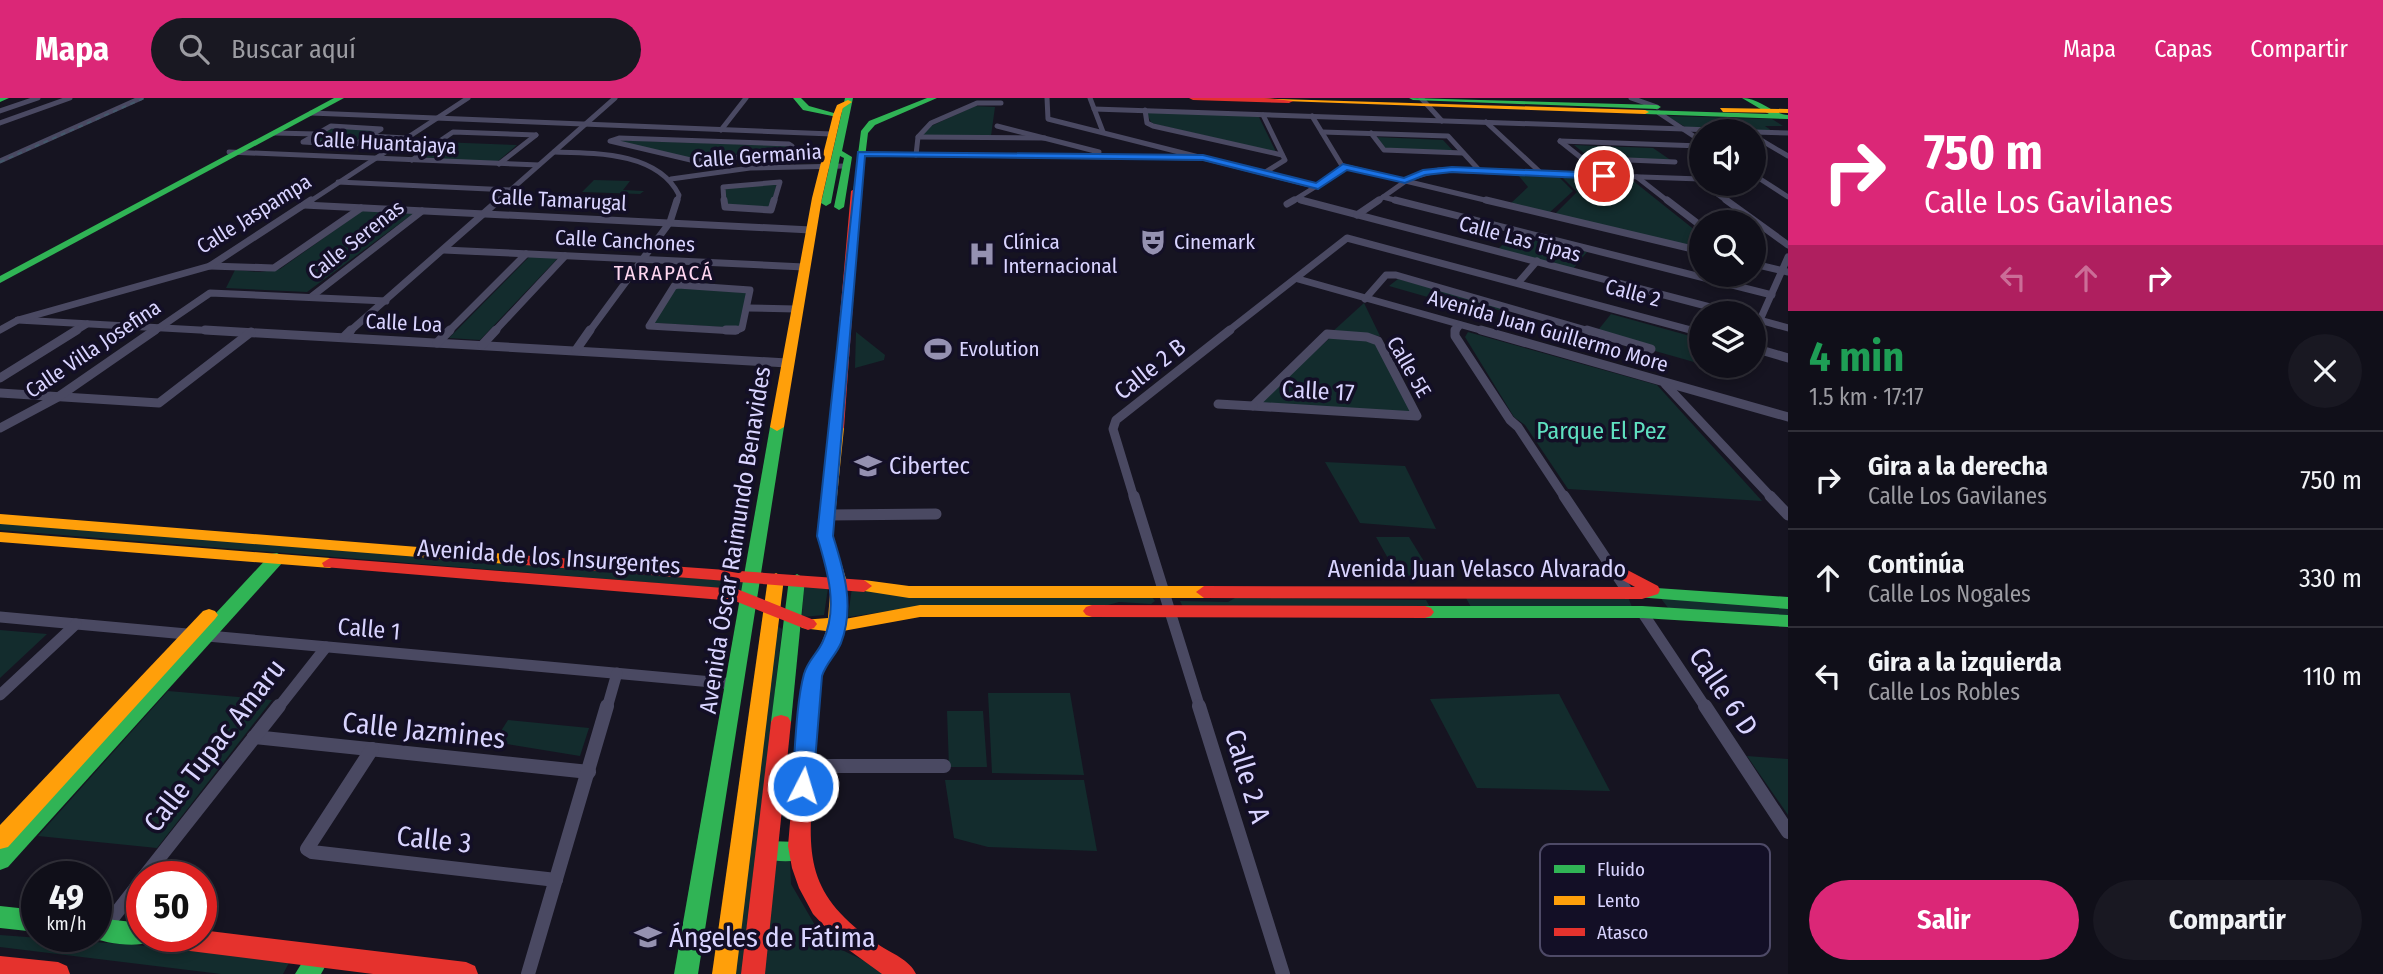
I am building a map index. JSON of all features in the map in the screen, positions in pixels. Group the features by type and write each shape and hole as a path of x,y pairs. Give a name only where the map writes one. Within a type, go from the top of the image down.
{"main road":[{"path":"3,276 332,98"},
{"path":"234,153 340,98"},
{"name":"Avenida Óscar Raimundo Benavides","path":"686,974 811,230 838,171 868,125 933,98"},
{"path":"1193,98 1210,106 1265,101 1560,102 1694,113"},
{"path":"1356,98 1694,113 1783,114"},
{"path":"1749,98 1783,114"},
{"path":"798,100 810,110 845,105"},
{"path":"1422,101 1783,114"},
{"name":"Avenida Óscar Raimundo Benavides","path":"838,171 845,105"},
{"name":"Avenida Óscar Raimundo Benavides","path":"838,171 832,134 845,105"},
{"path":"838,171 858,179"},
{"path":"838,171 843,201 856,205"},
{"name":"Avenida Óscar Raimundo Benavides","path":"838,171 858,179 825,542 839,582 832,643 818,662 813,676 799,851 805,878 833,924 857,945 904,974"},
{"name":"Avenida de los Insurgentes","path":"0,519 839,582 924,592 1166,592"},
{"name":"Avenida de los Insurgentes","path":"0,537 748,597 792,619 812,625 836,625 920,611 1172,611"},
{"path":"832,557 850,572 881,587"},
{"path":"0,860 270,558"},
{"path":"1614,568 1660,594"},
{"path":"646,587 653,570"},
{"name":"Avenida Óscar Raimundo Benavides","path":"724,974 776,578"},
{"path":"753,974 797,579"},
{"name":"Avenida Juan Velasco Alvarado","path":"1166,592 1634,592 1788,603"},
{"path":"1435,592 1448,612"},
{"path":"1634,592 1647,613"},
{"name":"Avenida Juan Velasco Alvarado","path":"1172,611 1647,613 1788,621"},
{"path":"832,643 853,627 871,620"},
{"path":"0,840 199,635"},
{"path":"767,850 799,851"},
{"path":"0,917 21,919"},
{"path":"217,943 466,974"},
{"path":"307,974 319,956"},
{"path":"0,968 58,974"}],"street":[{"path":"0,111 38,98"},
{"path":"0,123 70,98"},
{"path":"0,161 141,98"},
{"name":"Calle Jaspampa","path":"0,330 18,320 210,266 468,98"},
{"path":"344,337 615,98"},
{"path":"722,130 746,98"},
{"path":"1047,98 1048,119 1318,187"},
{"path":"1090,98 1103,132"},
{"path":"1631,98 1658,110 1689,134"},
{"path":"1265,101 1312,116 1689,129"},
{"path":"1264,173 1284,162 1265,101"},
{"path":"1422,101 1442,121"},
{"path":"916,155 918,136 931,123 973,105 999,111 1045,138"},
{"path":"1094,109 1144,110 1210,106"},
{"path":"1144,110 1147,123 1153,126 1282,155"},
{"path":"0,111 29,113"},
{"path":"996,138 999,111"},
{"path":"311,113 832,134"},
{"path":"1287,204 1343,171 1343,166 1312,116"},
{"path":"1486,122 1541,173"},
{"path":"331,127 381,129 354,145 303,142 316,134 331,127"},
{"path":"411,160 451,132 536,135 499,164"},
{"path":"752,143 760,132"},
{"path":"1322,132 1448,136 1479,170"},
{"path":"275,133 316,134"},
{"path":"1766,134 1788,133"},
{"path":"1371,134 1384,150 1463,153"},
{"path":"369,136 406,138"},
{"path":"918,136 1045,138 1115,156 1203,158"},
{"path":"618,138 752,143 792,146 787,153 695,161 610,141 618,138"},
{"path":"1604,176 1560,141 1689,144"},
{"path":"1766,142 1788,156"},
{"path":"1651,144 1659,150"},
{"path":"554,152 598,154 659,170 671,179 678,190 680,200 670,222 576,351"},
{"path":"1169,157 1180,152"},
{"name":"Calle Huantajaya","path":"234,153 539,165"},
{"name":"Calle Germania","path":"671,179 731,170 838,171 916,155 1115,156"},
{"path":"1582,158 1675,162 1667,156"},
{"path":"724,158 741,185"},
{"path":"1343,166 1689,248"},
{"path":"1357,215 1405,181 1439,170 1689,180"},
{"path":"1637,177 1689,217"},
{"path":"338,182 511,190"},
{"path":"780,182 772,209 725,207 722,187 741,185 780,182"},
{"path":"1766,183 1788,197"},
{"path":"1721,196 1788,245"},
{"path":"1382,197 1772,295"},
{"name":"Calle Las Tipas","path":"1297,200 1689,301"},
{"name":"Calle Tamarugal","path":"304,205 811,230"},
{"path":"210,266 274,268 361,208"},
{"name":"Calle Serenas","path":"311,297 422,211"},
{"name":"Calle 2 B","path":"1166,592 1113,429 1116,420 1298,279 1344,239 1350,238"},
{"name":"Calle 2","path":"1350,238 1689,331"},
{"name":"Calle Canchones","path":"444,250 804,267"},
{"path":"437,343 526,254"},
{"path":"482,345 565,256"},
{"path":"1766,305 1785,272 1788,257"},
{"path":"1518,283 1537,261"},
{"path":"1766,267 1785,272"},
{"path":"1365,299 1390,274 1651,349"},
{"name":"Avenida Juan Guillermo More","path":"1298,279 1788,417"},
{"path":"678,285 749,289 748,308 742,328 735,331 649,326 674,286 678,285"},
{"name":"Calle Villa Josefina","path":"0,428 58,397 204,296 218,292 311,297"},
{"path":"311,297 386,301"},
{"path":"748,308 796,309"},
{"name":"Calle Loa","path":"18,320 787,363"},
{"path":"1766,322 1788,328"},
{"path":"0,378 88,323"},
{"path":"1460,325 1455,329 1455,336 1614,568 1634,592"},
{"path":"0,393 161,402 251,332"},
{"name":"Calle 5E","path":"1252,407 1327,334 1367,337 1378,341 1417,416"},
{"path":"1766,352 1788,358"},
{"path":"1664,382 1788,515"},
{"name":"Calle 17","path":"1218,404 1417,416"},
{"path":"827,515 936,514"},
{"name":"Calle 2 A","path":"1166,592 1283,974"},
{"name":"Calle 6 D","path":"1647,613 1788,832"},
{"name":"Calle 1","path":"0,617 734,684"},
{"path":"0,695 76,624"},
{"name":"Calle Tupac Amaru","path":"156,861 326,647"},
{"path":"528,974 617,673"},
{"name":"Calle Jazmines","path":"254,737 589,772"},
{"name":"Calle 3","path":"372,749 307,849 312,852 556,880"},
{"path":"804,766 944,766"},
{"name":"Calle Tupac Amaru","path":"112,915 126,898"}],"green space":[{"path":"975,106 995,107 991,136 923,135 929,127"},
{"path":"1146,112 1258,115 1276,152 1154,124"},
{"path":"1667,116 1772,119 1783,126 1766,126 1766,119 1689,119 1687,128"},
{"path":"333,127 377,129 355,144 307,141"},
{"path":"1376,137 1443,140 1455,153 1385,149"},
{"path":"613,140 790,146 787,152 689,158"},
{"path":"440,142 517,145 497,162 416,159"},
{"path":"1574,145 1653,148 1672,161 1590,158"},
{"path":"1518,175 1559,177 1573,191 1549,213 1510,204 1528,187"},
{"path":"1562,177 1632,180 1689,225 1689,246 1555,214 1577,192"},
{"path":"594,180 630,181 623,190 644,191 640,194 582,192"},
{"path":"777,184 770,208 727,206 725,187"},
{"path":"362,211 414,213 307,292 226,288 235,270 260,272 280,269"},
{"path":"1514,234 1587,252 1573,269 1498,249"},
{"path":"530,256 558,258 480,340 449,338"},
{"path":"1398,279 1504,308 1502,311 1435,293 1431,298 1389,286"},
{"path":"676,287 748,293 739,328 654,323"},
{"path":"1364,303 1380,336 1331,333"},
{"path":"1611,314 1689,336 1689,361 1595,334"},
{"path":"856,332 885,355 884,360 855,368"},
{"name":"Parque El Pez","path":"1468,332 1657,385 1762,501 1568,489 1525,425 1514,417 1465,337"},
{"path":"1332,336 1375,341 1414,413 1258,403"},
{"path":"1325,462 1405,466 1436,529 1360,523"},
{"path":"0,523 744,582 743,590 0,530"},
{"path":"1376,537 1409,537 1433,576 1398,576"},
{"path":"820,583 828,588 824,615 802,617 804,585"},
{"path":"852,587 1152,597 1155,601 1151,604 1119,602 1097,608 911,608 848,617"},
{"path":"1659,596 1788,607 1788,617 1669,609"},
{"path":"1628,597 1632,607 1472,609 1466,598"},
{"path":"1235,598 1426,600 1430,607 1184,609 1180,601 1228,602"},
{"path":"773,623 782,629 743,974 727,974"},
{"path":"0,630 47,634 0,678"},
{"path":"168,691 272,700 157,848 38,836"},
{"path":"988,693 1070,693 1084,775 992,773"},
{"path":"1559,694 1610,791 1477,788 1430,699"},
{"path":"947,711 983,711 987,767 949,767"},
{"path":"508,720 589,728 580,756 494,742"},
{"path":"1747,756 1788,759 1788,815"},
{"path":"945,780 1084,780 1097,851 988,847 954,838"},
{"path":"773,861 790,861 791,884 819,932 842,950 892,974 764,974"},
{"path":"0,935 21,937 21,950 0,947"},
{"path":"112,943 126,944 126,952 217,951 284,956 291,959 283,974 221,974 41,952 112,952"}],"railway":[{"path":"0,162 144,98"}],"traffic: fast":[{"path":"0,100 5,98"},
{"path":"0,280 340,98"},
{"path":"797,98 806,108 837,115"},
{"path":"826,203 849,98"},
{"path":"856,191 864,133 872,123 933,98"},
{"path":"1413,98 1657,107"},
{"path":"1746,98 1775,114"},
{"path":"1645,112 1788,117"},
{"path":"838,152 848,157 839,207"},
{"path":"686,974 777,427"},
{"path":"0,860 277,558"},
{"path":"781,722 797,579"},
{"path":"1642,593 1788,603"},
{"path":"1425,612 1642,612 1788,621"},
{"path":"767,850 799,851"},
{"path":"0,917 21,919"},
{"path":"112,931 126,932"},
{"path":"307,974 319,956"}],"traffic: slow":[{"path":"1253,98 1645,112"},
{"path":"777,427 817,198 837,115 840,107 848,102"},
{"path":"1723,110 1788,111"},
{"path":"804,776 813,676 818,662 832,643 838,611 839,582 825,536 837,428"},
{"path":"0,519 518,560"},
{"path":"0,537 330,563"},
{"path":"724,974 776,578"},
{"path":"864,586 909,592 1204,592"},
{"path":"808,624 849,625 920,611 1092,611"},
{"path":"0,840 209,615"}],"traffic: jam":[{"path":"1193,98 1289,101"},
{"path":"837,428 856,191"},
{"path":"518,560 864,586"},
{"path":"330,563 737,595 808,624"},
{"path":"1614,568 1652,590"},
{"path":"1204,592 1642,593"},
{"path":"1092,611 1425,612"},
{"path":"753,974 781,722"},
{"path":"804,776 799,846 810,888 821,907 850,937 904,974"},
{"path":"217,943 466,974"},
{"path":"0,968 58,974"}],"place":[{"name":"Cinemark","path":"1153,242"},
{"name":"Clínica Internacional","path":"982,254"},
{"name":"Evolution","path":"938,349"},
{"name":"Cibertec","path":"868,466"},
{"name":"Ángeles de Fátima","path":"648,937"}],"district":[{"name":"TARAPACÁ","path":"664,273"}],"route":[{"path":"803,786 813,676 818,662 832,643 838,611 839,582 825,536 861,154 1203,158 1318,187 1343,171 1343,166 1405,181 1415,175 1439,170 1604,176"}]}
